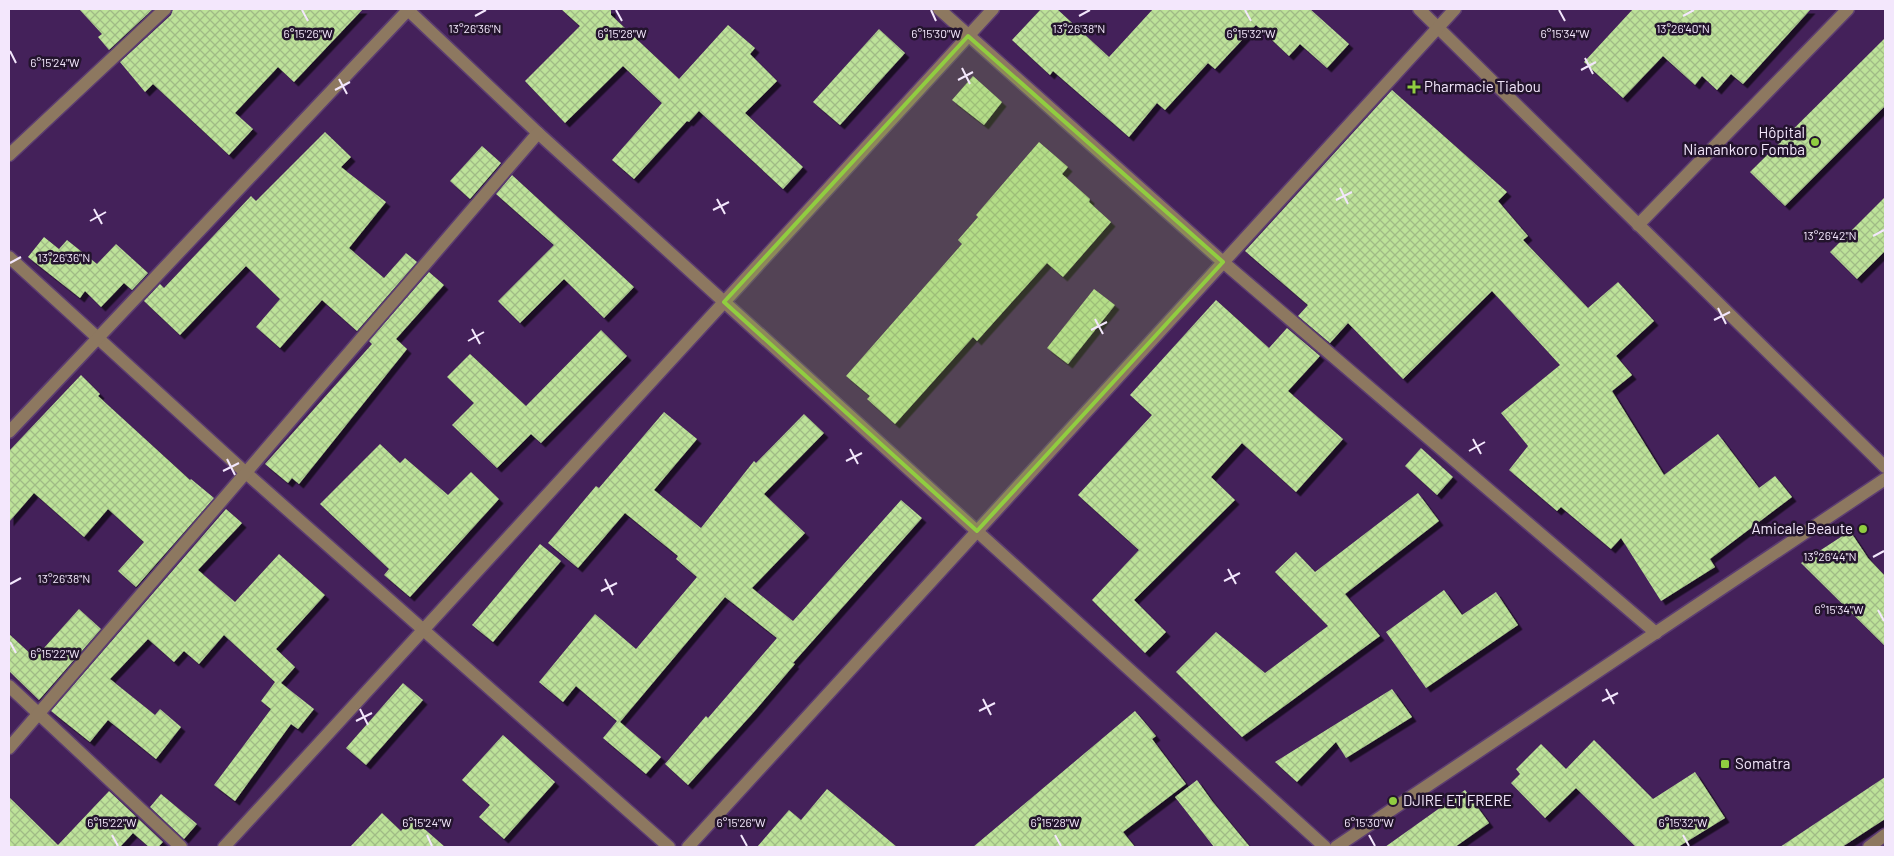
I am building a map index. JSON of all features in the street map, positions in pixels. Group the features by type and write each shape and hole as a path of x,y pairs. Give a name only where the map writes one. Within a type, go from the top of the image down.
{"street":[{"path":"9,154 165,9"},
{"path":"9,432 409,9 538,133 1325,847"},
{"path":"939,9 1223,262 1656,633"},
{"path":"224,847 993,9"},
{"path":"1419,9 1885,467"},
{"path":"688,847 1455,9"},
{"path":"1638,225 1848,9"},
{"path":"9,748 538,133"},
{"path":"9,257 246,473 669,847"},
{"path":"1336,847 1885,479"},
{"path":"9,686 181,847"},
{"path":"1869,847 1885,835"}],"highlighted area":[{"path":"968,36 1223,262 977,531 724,302"}],"building":[{"path":"79,9 153,9 109,50 98,37 102,34"},
{"path":"173,9 363,9 294,82 278,67 235,113 253,129 229,155 153,84 145,92 120,62 171,15"},
{"path":"561,9 611,9 611,15 679,79 728,25 755,48 750,54 777,81 745,113 803,167 783,189 699,111 689,122 687,121 634,179 612,160 662,103 623,66 565,123 525,81 580,26"},
{"path":"1041,9 1057,9 1109,57 1153,9 1310,9 1349,44 1327,68 1300,44 1289,56 1256,25 1215,69 1208,63 1165,110 1157,103 1129,137 1053,71 1050,75 1012,40"},
{"path":"1633,9 1811,9 1743,84 1731,74 1717,90 1702,76 1695,85 1663,56 1623,98 1584,62"},
{"path":"879,29 905,53 840,125 813,102"},
{"name":"Hôpital Nianankoro Fomba","path":"1885,38 1885,106 1785,206 1750,172"},
{"path":"973,76 1002,102 984,125 952,100"},
{"path":"1392,90 1507,192 1498,201 1528,236 1523,240 1588,308 1618,282 1654,321 1616,356 1632,375 1612,391 1664,475 1718,434 1759,488 1775,476 1792,497 1710,559 1715,567 1661,601 1621,538 1611,549 1561,507 1557,511 1509,470 1528,446 1501,413 1560,365 1492,291 1403,379 1348,323 1330,343 1298,316 1308,305 1245,251"},
{"path":"325,132 351,157 341,167 386,202 349,248 384,278 406,253 417,262 357,331 322,300 280,348 256,327 280,299 246,266 180,335 144,301 160,284 164,288 251,196 256,201"},
{"path":"1039,142 1068,167 1062,174 1090,199 1089,202 1111,222 1063,277 1047,263 977,341 973,337 895,424 867,399 870,396 846,376 962,244 958,240 978,217 976,215"},
{"path":"482,146 501,163 470,199 450,181"},
{"path":"512,175 634,287 604,318 564,279 520,323 498,301 554,245 496,194"},
{"path":"1885,197 1885,251 1857,279 1830,252"},
{"path":"44,237 59,249 67,240 97,264 116,244 148,273 132,290 124,283 101,307 85,291 80,298 28,257"},
{"path":"429,272 444,285 396,339 407,349 299,484 292,478 288,483 265,464 372,344 369,341"},
{"path":"1094,289 1115,305 1068,364 1047,348"},
{"path":"1216,300 1269,348 1287,328 1320,356 1288,391 1343,439 1296,492 1242,443 1211,477 1235,500 1134,600 1166,632 1145,653 1092,600 1139,550 1078,495 1152,415 1130,395"},
{"path":"601,330 627,356 541,443 531,434 497,468 452,425 474,403 447,377 470,354 526,406"},
{"path":"81,375 100,394 98,396 190,480 214,498 136,587 118,571 144,542 108,509 84,537 34,493 9,522 9,451"},
{"path":"664,412 697,439 654,490 701,528 754,461 756,463 804,414 824,433 764,494 805,533 752,588 793,621 901,500 922,518 688,785 665,764 706,716 708,718 777,638 725,597 620,722 661,757 646,774 603,738 617,721 576,686 563,702 539,682 595,614 636,649 697,577 676,559 678,556 625,513 578,568 548,543 596,486 599,488"},
{"path":"380,444 400,463 405,458 448,495 471,472 499,499 410,597 384,575 389,569 320,504"},
{"path":"1421,448 1453,477 1437,495 1405,466"},
{"path":"1418,493 1439,521 1345,594 1380,636 1242,737 1176,672 1216,632 1265,673 1328,626 1275,572 1296,552 1315,572"},
{"path":"226,509 242,523 198,570 235,602 279,554 325,595 276,649 295,667 281,683 314,709 298,729 291,724 235,801 214,785 271,709 261,701 275,682 224,635 199,664 184,651 174,662 148,639 110,679 155,715 160,709 181,727 156,759 108,720 90,742 51,711"},
{"path":"1850,531 1868,558 1885,576 1885,646 1801,563"},
{"path":"540,544 561,561 493,642 472,625"},
{"path":"1444,590 1462,615 1496,592 1518,625 1426,688 1386,632"},
{"path":"79,609 101,629 39,700 9,671 9,634 35,658"},
{"path":"403,683 423,700 366,765 346,748"},
{"path":"1392,689 1412,717 1346,758 1336,742 1297,782 1275,762"},
{"path":"1135,711 1156,736 1152,739 1186,784 1123,832 1135,847 973,847"},
{"path":"503,735 555,782 504,839 479,817 490,805 462,780"},
{"path":"1594,740 1653,799 1695,772 1725,818 1678,847 1636,847 1576,788 1545,818 1511,783 1520,774 1516,769 1541,744 1566,769"},
{"path":"1885,777 1885,819 1842,847 1780,847"},
{"path":"1197,780 1250,847 1214,847 1175,797"},
{"path":"827,789 897,847 757,847 789,810 801,820"},
{"path":"1465,790 1489,823 1455,847 1385,847"},
{"path":"109,791 163,842 158,847 149,847 133,833 120,847 9,847 9,797 58,845"},
{"path":"161,794 197,824 184,839 150,807"},
{"path":"382,813 401,831 412,818 445,847 350,847"}],"place":[{"name":"Pharmacie Tiabou","path":"1414,87"},
{"name":"Hôpital Nianankoro Fomba","path":"1815,142"},
{"name":"Amicale Beaute","path":"1863,529"},
{"name":"Somatra","path":"1725,764"},
{"name":"DJIRE ET FRERE","path":"1393,801"}]}
